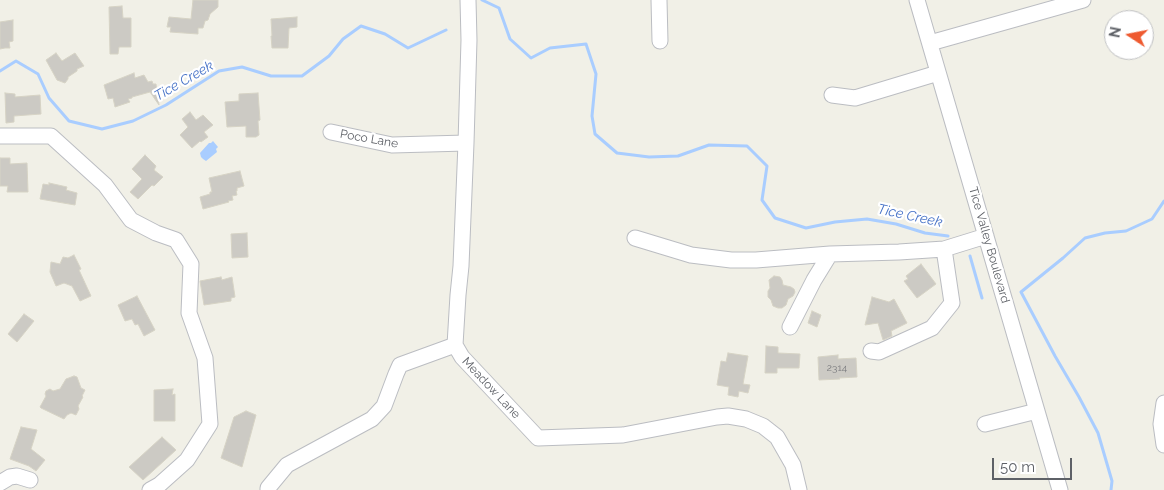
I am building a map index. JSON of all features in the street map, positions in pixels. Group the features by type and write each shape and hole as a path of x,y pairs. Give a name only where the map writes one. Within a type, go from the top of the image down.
{"street":[{"name":"Meadow Lane","path":"468,0 469,40 466,143 461,266 455,345 462,357 538,438 623,435 717,417 728,416 746,419 763,426 776,437 793,465 799,490"},
{"path":"659,0 660,41"},
{"name":"Tice Valley Boulevard","path":"917,0 1060,490"},
{"path":"930,43 1083,0"},
{"path":"832,95 855,98 938,73"},
{"name":"Poco Lane","path":"331,132 392,145 466,143"},
{"path":"0,136 51,136 106,185 131,220 176,240 191,264 189,313 204,358 210,424 187,460 159,485 150,490"},
{"path":"635,238 692,255 732,260 756,260 830,254 944,249 986,236"},
{"path":"871,351 880,352 932,328 952,303 944,249"},
{"path":"790,327 814,280 830,254"},
{"path":"268,490 287,465 372,419 384,406 400,365 455,345"},
{"path":"1164,403 1161,424 1164,445"},
{"path":"985,424 1037,411"},
{"path":"0,483 10,477 17,476 30,480"}],"water":[{"path":"213,141 218,147 216,149 217,152 206,161 201,157 200,153"}],"building":[{"path":"193,0 218,0 218,7 210,14 208,20 205,21 203,28 198,28 198,34 170,32 171,27 167,27 169,17 191,19"},
{"path":"122,6 123,18 131,18 131,47 119,47 118,54 110,54 109,7"},
{"path":"297,17 297,27 289,28 288,48 272,48 271,19"},
{"path":"13,20 13,41 9,42 10,48 0,49 0,22"},
{"path":"56,53 62,61 75,53 84,66 68,77 65,83 57,80 46,60"},
{"path":"134,73 135,78 144,75 148,82 152,81 153,84 156,84 159,105 150,92 132,97 128,99 130,102 115,107 113,98 108,99 104,85"},
{"path":"5,93 15,94 15,97 40,95 41,114 14,116 14,122 6,123"},
{"path":"258,93 259,135 256,137 246,137 246,126 227,127 225,102 239,101 239,94"},
{"path":"190,112 196,120 203,115 213,125 204,132 208,137 192,148 180,135 188,127 182,119"},
{"path":"145,155 156,166 154,170 163,177 138,199 130,192 142,179 132,169"},
{"path":"0,158 10,158 10,164 27,163 28,192 7,192 8,186 0,186"},
{"path":"240,171 244,186 237,188 237,195 232,196 233,200 203,209 200,197 212,192 209,178"},
{"path":"49,183 67,187 66,190 77,193 75,205 40,199 43,184 49,185"},
{"path":"247,233 248,257 232,258 231,234"},
{"path":"74,255 91,296 80,301 72,286 64,283 56,286 50,272 51,262 60,264 63,257 68,258"},
{"path":"921,264 936,284 917,298 904,281 908,279 906,276"},
{"path":"774,276 780,277 783,285 791,287 795,292 782,308 773,306 768,297 769,280"},
{"path":"221,277 222,280 232,277 235,297 231,298 231,301 204,305 200,281"},
{"path":"137,296 155,330 144,336 138,324 135,325 132,319 125,321 118,305"},
{"path":"872,297 889,302 894,299 907,323 891,331 892,336 883,340 878,323 865,325"},
{"path":"812,311 821,315 817,327 808,323"},
{"path":"24,314 34,321 17,342 8,334"},
{"path":"766,346 778,347 778,353 800,354 799,368 777,368 777,373 765,373"},
{"path":"728,353 748,356 743,384 750,385 748,393 739,391 738,397 728,395 729,387 717,385 721,361 726,362"},
{"path":"838,355 838,359 856,358 857,377 819,380 818,357"},
{"path":"74,376 77,377 81,388 85,390 76,415 71,413 64,419 40,407 46,396 46,391 60,389 66,379"},
{"path":"173,389 172,395 175,394 175,421 154,421 154,390"},
{"path":"246,411 256,415 242,467 221,458 234,417"},
{"path":"21,427 37,430 31,449 45,460 36,471 29,466 10,459"},
{"path":"162,437 176,450 143,480 129,467"}],"waterway":[{"name":"Tice Creek","path":"482,0 499,8 510,39 531,58 550,48 586,44 596,74 592,116 595,134 617,153 649,157 678,156 709,145 747,146 767,166 762,200 775,218 806,228 835,222 867,219 896,224 925,233 948,236"},
{"name":"Tice Creek","path":"0,71 16,61 38,74 49,98 69,121 102,129 133,121 166,105 219,71 242,67 271,76 302,76 329,56 343,39 361,26 385,34 408,48 446,30"},
{"name":"Tice Creek","path":"1111,490 1112,481 1098,433 1021,292 1085,238 1105,233 1126,231 1152,219 1164,201"},
{"name":"Tice Creek","path":"970,256 982,298"}]}
